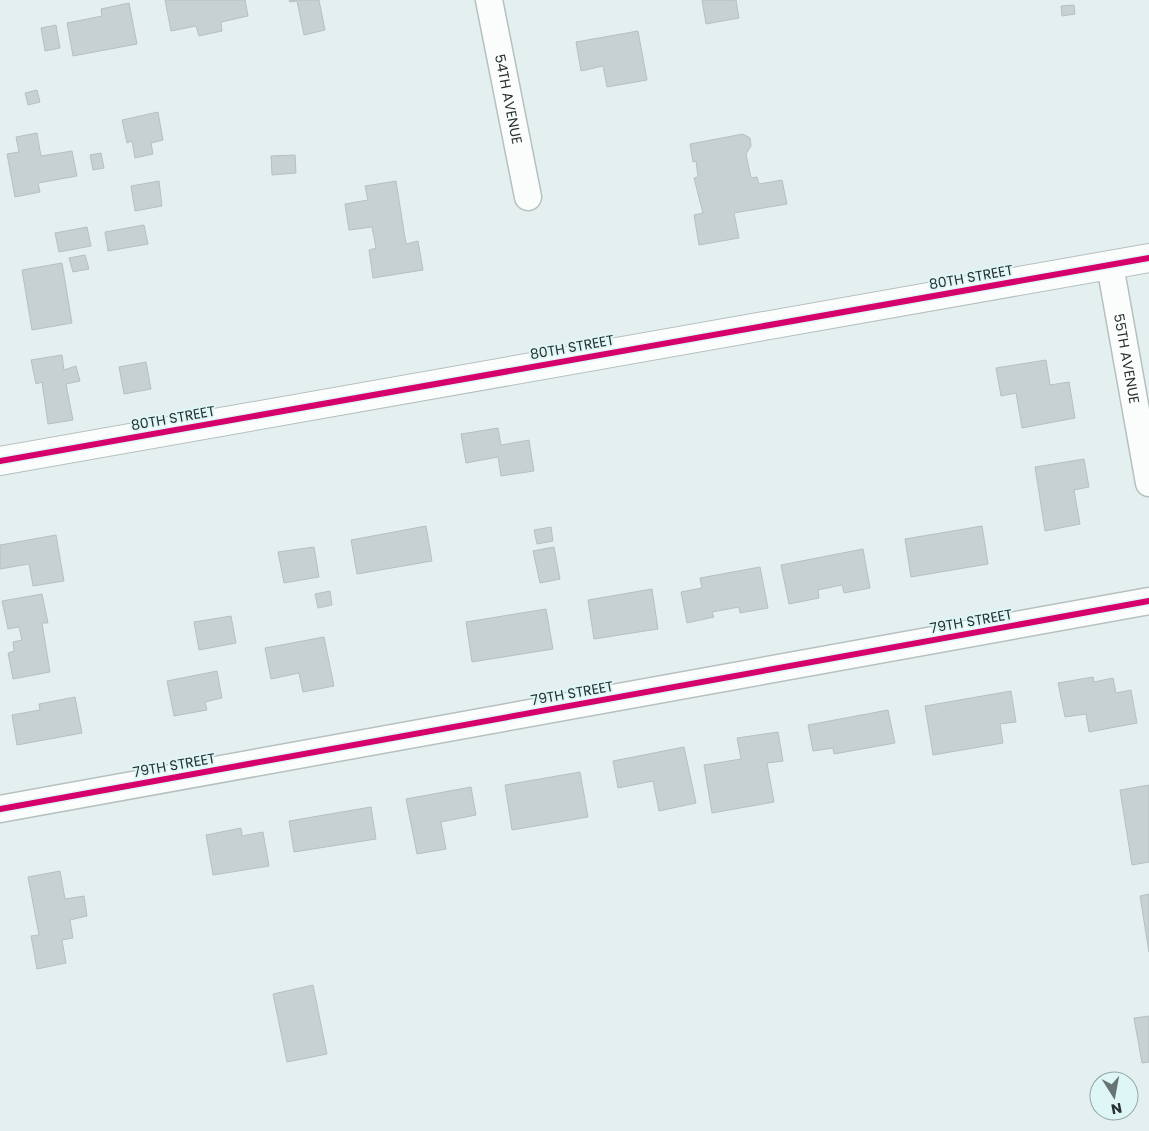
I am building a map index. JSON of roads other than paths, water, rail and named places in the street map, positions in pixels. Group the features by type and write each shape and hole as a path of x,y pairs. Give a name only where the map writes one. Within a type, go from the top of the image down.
{"street":[{"name":"54TH AVENUE","path":"490,0 528,198"},
{"name":"80TH STREET","path":"0,461 1149,258"},
{"name":"55TH AVENUE","path":"1110,265 1149,483"},
{"name":"79TH STREET","path":"0,809 1149,601"}]}
